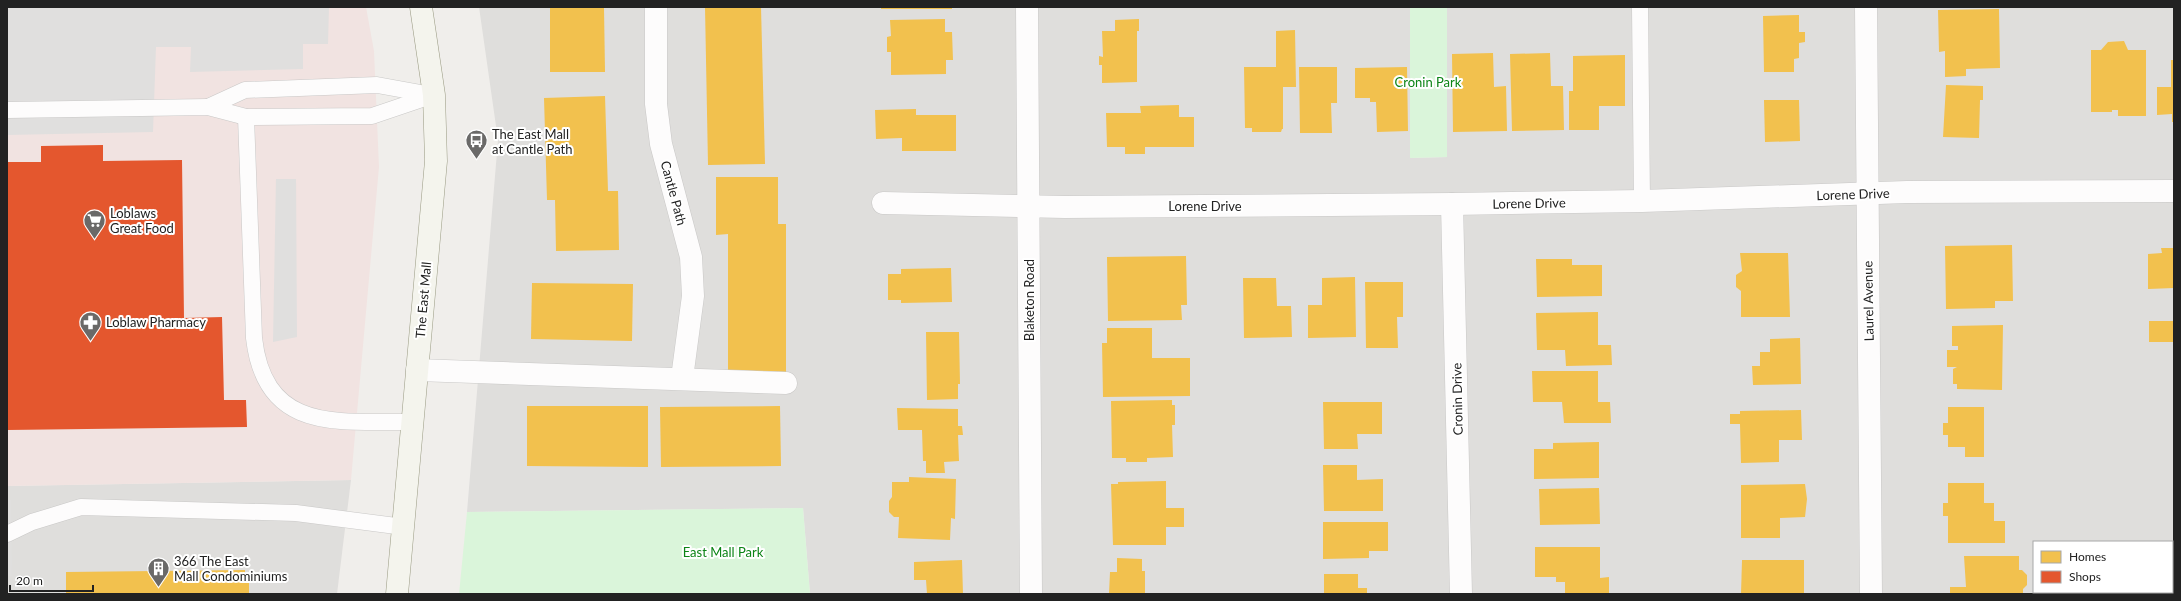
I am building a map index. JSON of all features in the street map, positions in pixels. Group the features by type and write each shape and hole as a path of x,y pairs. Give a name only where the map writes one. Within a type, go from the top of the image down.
{"main road":[{"name":"The East Mall","path":"397,594 436,161 434,95 421,7"}],"street":[{"name":"Cantle Path","path":"656,7 656,104 661,144 691,257 693,296 682,378"},
{"name":"Blaketon Road","path":"1027,7 1031,594"},
{"name":"Laurel Avenue","path":"1866,7 1872,594"},
{"name":"Lorene Drive","path":"883,203 1028,207 1452,204 1642,201 1867,193 2174,191"},
{"name":"Cronin Drive","path":"1452,204 1461,594"},
{"path":"417,370 682,378 786,383"}],"lane":[{"path":"1640,7 1642,201"},
{"path":"208,107 245,90 377,85 434,95"},
{"path":"7,110 208,107 246,117 372,116 434,95"},
{"path":"246,117 254,338 256,359 264,378 283,402 310,416 344,421 413,422"},
{"path":"7,534 32,522 81,507 296,513 404,527"}],"shaded area":[{"path":"7,7 366,7 374,51 379,167 351,480 7,486"},
{"path":"7,7 329,7 328,44 303,44 303,69 190,72 191,47 156,47 153,132 7,135"},
{"path":"479,7 1410,7 1410,158 1447,157 1447,7 2174,7 2174,594 810,594 803,508 467,512 498,140"},
{"path":"276,179 296,179 297,337 273,342"},
{"path":"351,480 337,594 7,594 7,486"},
{"path":"7,500 11,500 12,576 7,576"}],"green space":[{"name":"Cronin Park","path":"1410,7 1447,7 1447,157 1410,158"},
{"name":"East Mall Park","path":"803,508 810,594 459,594 467,512"}],"building: Homes":[{"path":"550,7 604,7 605,72 550,72"},
{"path":"705,7 761,7 765,164 708,165"},
{"path":"881,7 952,7 952,9 881,9"},
{"path":"1999,9 2000,68 1966,69 1966,76 1945,77 1945,51 1939,52 1938,10"},
{"path":"1799,15 1799,32 1805,32 1805,42 1799,43 1799,58 1794,59 1794,72 1764,72 1763,16"},
{"path":"945,19 945,32 952,32 953,60 946,60 946,74 891,75 891,52 887,52 887,37 891,36 890,20"},
{"path":"1139,19 1139,31 1137,31 1137,82 1102,83 1102,65 1099,65 1099,56 1103,57 1102,31 1115,31 1115,20"},
{"path":"1295,30 1296,87 1283,87 1283,129 1281,132 1252,132 1252,128 1245,128 1244,67 1276,67 1276,31"},
{"path":"2124,41 2128,50 2146,50 2146,116 2118,116 2118,110 2112,110 2112,112 2091,112 2091,50 2101,50 2108,42"},
{"path":"1493,53 1494,87 1506,86 1507,131 1453,132 1452,54"},
{"path":"1550,53 1551,86 1563,86 1564,130 1512,131 1510,54"},
{"path":"1625,55 1625,106 1599,106 1599,130 1569,130 1569,91 1573,91 1573,56"},
{"path":"2171,60 2174,60 2174,122 2172,122 2172,114 2157,115 2157,87 2171,87"},
{"path":"1299,67 1337,67 1337,103 1331,103 1332,133 1300,133"},
{"path":"1407,67 1408,131 1377,132 1376,102 1370,102 1370,98 1355,98 1355,68"},
{"path":"1946,85 1983,86 1983,100 1980,100 1979,138 1943,137"},
{"path":"605,96 608,191 618,191 619,250 556,251 555,200 547,200 544,98"},
{"path":"1764,100 1799,100 1800,141 1765,142"},
{"path":"1179,105 1179,117 1194,117 1194,147 1145,147 1145,154 1125,154 1125,147 1107,147 1106,113 1141,113 1140,106"},
{"path":"916,109 916,115 956,115 956,151 902,151 902,138 876,139 875,110"},
{"path":"716,177 778,177 778,224 786,224 786,374 728,374 728,234 716,235"},
{"path":"2012,245 2013,301 1995,301 1995,308 1946,309 1945,246"},
{"path":"2161,248 2174,248 2174,288 2148,289 2148,254 2162,253"},
{"path":"1740,253 1788,253 1790,317 1741,317 1741,291 1736,287 1736,275 1742,271"},
{"path":"1186,256 1187,305 1181,305 1182,320 1108,321 1107,257"},
{"path":"1536,259 1572,259 1572,265 1602,265 1602,296 1537,297"},
{"path":"951,268 952,302 901,303 901,300 888,300 888,274 901,274 901,269"},
{"path":"1355,277 1356,337 1308,338 1308,305 1322,305 1322,278"},
{"path":"1243,278 1276,278 1277,306 1291,306 1292,337 1244,338"},
{"path":"1365,282 1403,282 1403,317 1397,317 1398,348 1366,348"},
{"path":"532,283 633,284 632,341 531,339"},
{"path":"1598,312 1598,345 1611,345 1612,365 1566,366 1565,350 1537,350 1536,313"},
{"path":"2149,321 2174,321 2174,342 2149,342"},
{"path":"2003,325 2002,390 1957,389 1957,384 1953,384 1953,369 1957,367 1947,367 1947,350 1958,350 1958,346 1952,346 1952,326"},
{"path":"1107,328 1152,328 1152,358 1190,358 1190,396 1103,397 1102,343 1107,343"},
{"path":"926,332 959,332 960,384 958,384 958,399 927,400"},
{"path":"1800,338 1801,384 1753,385 1752,366 1760,366 1760,352 1770,352 1770,339"},
{"path":"1532,371 1598,371 1598,402 1610,402 1611,423 1564,423 1562,402 1533,402"},
{"path":"1172,400 1172,405 1175,405 1175,425 1172,425 1173,457 1147,458 1147,462 1126,462 1126,458 1112,458 1111,401"},
{"path":"1323,402 1382,402 1382,434 1357,434 1358,449 1324,449"},
{"path":"527,406 648,406 648,467 527,466"},
{"path":"780,406 781,466 661,467 660,407"},
{"path":"1948,407 1984,407 1984,457 1965,457 1965,447 1948,447 1948,435 1943,435 1943,423 1948,423"},
{"path":"897,408 958,409 958,426 962,426 963,435 958,435 959,461 944,462 945,473 926,473 926,461 923,461 922,430 898,430"},
{"path":"1801,410 1802,440 1779,440 1779,462 1741,463 1740,424 1730,424 1730,414 1740,414 1740,411"},
{"path":"1599,442 1599,478 1534,479 1534,449 1553,449 1553,443"},
{"path":"1323,465 1357,465 1357,480 1383,479 1383,511 1324,511"},
{"path":"909,477 956,479 955,519 951,518 950,540 898,538 899,517 894,517 889,512 889,501 892,497 892,482 909,482"},
{"path":"1166,481 1166,508 1184,508 1184,527 1166,527 1166,545 1113,545 1111,484 1118,484 1118,482"},
{"path":"1948,483 1984,483 1984,503 1994,503 1994,521 2005,521 2005,543 1948,543 1948,516 1943,516 1943,503 1948,503"},
{"path":"1805,484 1807,499 1805,517 1780,518 1780,538 1741,538 1741,485"},
{"path":"1599,488 1600,524 1540,525 1539,489"},
{"path":"1323,522 1388,522 1388,551 1369,551 1369,558 1323,559"},
{"path":"1535,547 1600,547 1600,578 1609,577 1609,594 1565,594 1565,582 1556,582 1556,577 1535,577"},
{"path":"1964,556 2019,556 2019,570 2022,570 2027,575 2027,585 2023,589 2023,594 1950,594 1950,587 1966,587"},
{"path":"1117,558 1142,559 1142,571 1145,571 1145,594 1109,594 1110,572 1117,572"},
{"path":"962,560 963,594 927,594 926,580 914,580 914,562"},
{"path":"1742,560 1804,560 1804,594 1741,594"},
{"name":"366 The East Mall Condominiums","path":"245,570 245,581 249,581 249,594 66,594 66,572"},
{"path":"2174,570 2174,594 2166,594 2173,593"},
{"path":"1324,574 1358,574 1358,588 1367,588 1367,594 1313,594 1324,593"}],"building: Shops":[{"name":"Loblaws Great Food","path":"103,145 103,161 182,160 184,318 222,317 224,400 246,400 247,427 7,430 7,162 41,162 41,146"}],"place":[{"name":"The East Mall at Cantle Path","path":"476,160"},
{"name":"Loblaws Great Food","path":"95,240"},
{"name":"Loblaw Pharmacy","path":"90,342"},
{"name":"366 The East Mall Condominiums","path":"158,588"}]}
